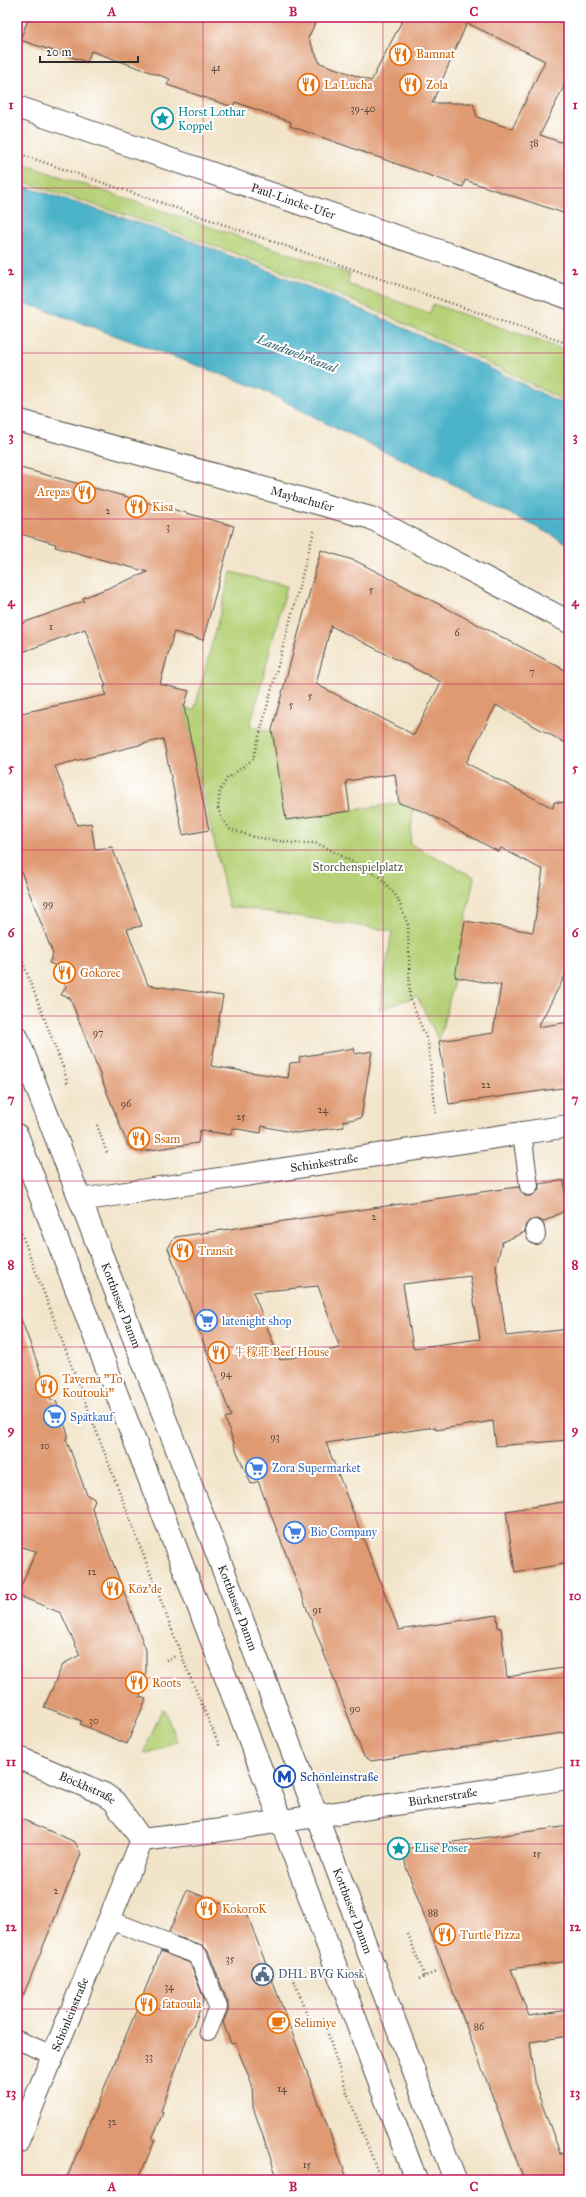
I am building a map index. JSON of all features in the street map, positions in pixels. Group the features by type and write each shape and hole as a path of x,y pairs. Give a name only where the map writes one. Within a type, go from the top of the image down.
{"street":[{"name":"Paul-Lincke-Ufer","path":"17,106 456,257 569,298"},
{"name":"Maybachufer","path":"17,420 371,518 569,622"},
{"name":"Kottbusser Damm","path":"17,1037 199,1506 454,2180"},
{"name":"Schinkestraße","path":"80,1200 569,1126"},
{"path":"17,1135 281,1821 416,2180"},
{"name":"Böckhstraße","path":"17,1757 104,1794 114,1801 142,1840"},
{"name":"Bürknerstraße","path":"281,1821 569,1778"},
{"path":"142,1840 281,1821"},
{"name":"Schönleinstraße","path":"17,2143 142,1840"}],"lane":[{"path":"522,1133 529,1186"},
{"path":"110,1920 198,1955 218,2007 208,2031"},
{"path":"17,2040 53,2055"}],"path":[{"path":"17,154 569,344"},
{"path":"314,531 253,759 227,779 220,790 218,808 222,819 230,829 235,832 270,840 315,843 325,847 380,877 397,897 408,925 410,998 428,1043 436,1116"},
{"path":"17,947 64,1070"},
{"path":"97,1125 107,1153"},
{"path":"17,1222 189,1674 222,1750"},
{"path":"166,1660 176,1656"},
{"path":"408,1934 425,1977"},
{"path":"419,1979 436,1972"},
{"path":"293,1977 308,2018 301,2020"},
{"path":"321,2014 346,2090 381,2180"}],"green space":[{"path":"17,162 350,274 347,284 430,313 433,304 568,351 569,403 436,338 301,279 137,219 17,180"},
{"name":"Storchenspielplatz","path":"231,572 287,586 250,726 272,732 286,820 414,801 410,844 474,877 455,977 439,1041 417,996 379,1010 392,931 238,907 229,908 184,706 194,711"},
{"path":"162,1709 165,1710 177,1741 149,1754 144,1752"}],"water":[{"name":"Landwehrkanal","path":"17,184 186,239 302,284 436,343 569,407 569,544 429,472 341,431 261,389 43,309 17,302"}],"building":[{"path":"29,17 318,17 308,38 320,63 371,81 404,17 569,17 569,76 540,135 569,145 569,215 465,180 463,187 290,126 291,122 235,102 233,107 167,85 170,79 91,51 87,62 20,40","holes":["467,23 545,61 512,129 477,117 473,103 432,103"]},
{"path":"17,467 234,526 203,640 174,632 160,684 189,691 184,707 209,830 183,835 163,739 55,766 77,825 91,823 95,849 112,847 142,926 127,929 148,985 223,996 211,1066 288,1078 290,1063 300,1062 299,1057 354,1048 355,1054 372,1051 361,1118 343,1121 344,1127 296,1133 262,1126 261,1133 232,1128 231,1135 200,1130 198,1143 137,1152 128,1146 70,998 61,995 66,987 57,966 49,963 53,954 17,861 17,714 106,695 104,686 106,686 85,629 17,654 17,625 84,601 83,598 148,572 55,547 56,544 17,533"},
{"path":"321,550 356,561 569,672 569,745 496,705 466,763 553,808 554,802 569,803 569,968 538,1027 569,1022 569,1087 449,1104 439,1041 493,1033 501,985 455,977 465,921 533,932 543,870 501,848 499,852 425,812 399,803 395,774 346,781 350,811 286,820 272,730","holes":["331,626 441,682 414,735 316,684"]},
{"path":"564,1180 566,1210 543,1222 538,1219 529,1221 525,1226 525,1232 502,1242 496,1266 506,1336 569,1329 569,1440 496,1446 493,1421 436,1430 435,1427 326,1443 399,1630 497,1615 498,1628 501,1628 507,1677 569,1667 569,1732 371,1761 363,1755 258,1481 251,1484 237,1452 225,1418 231,1416 168,1248 175,1237 509,1188 519,1187 525,1196 531,1196 539,1190 539,1184","holes":["470,1276 480,1339 413,1348 403,1284","318,1286 340,1348 280,1360 253,1292"]},
{"path":"17,1316 20,1316 51,1400 56,1401 68,1434 66,1439 87,1495 95,1499 92,1508 146,1650 146,1672 140,1697 146,1699 127,1744 80,1724 82,1721 44,1707 63,1664 80,1655 61,1613 17,1595 36,1551 17,1546"},
{"path":"569,1501 569,1560 564,1561 565,1564 515,1572 506,1511"},
{"path":"17,1817 75,1842 81,1854 18,2008"},
{"path":"569,1826 569,1961 511,1969 529,2016 569,2010 569,2036 530,2042 536,2088 560,2153 569,2151 569,2180 524,2180 406,1867 403,1849"},
{"path":"187,1890 247,1914 348,2180 278,2180 253,2107 252,2084 235,2043 231,2044 223,2022 228,2011 228,2003 208,1951 202,1945 174,1936 169,1932"},
{"path":"161,1951 190,1963 204,1999 193,2027 191,2027 161,2111 163,2113 152,2139 155,2140 138,2180 66,2180"}],"place":[{"name":"Bamnat","path":"401,54"},
{"name":"La Lucha","path":"308,85"},
{"name":"Zola","path":"410,85"},
{"name":"Horst Lothar Koppel","path":"163,119"},
{"name":"Arepas","path":"85,492"},
{"name":"Kisa","path":"137,507"},
{"name":"Gokorec","path":"64,973"},
{"name":"Ssam","path":"138,1139"},
{"name":"Transit","path":"182,1251"},
{"name":"latenight shop","path":"206,1321"},
{"name":"牛稼莊 Beef House","path":"219,1352"},
{"name":"Taverna \"To Koutouki\"","path":"47,1386"},
{"name":"Spätkauf","path":"54,1417"},
{"name":"Zora Supermarket","path":"257,1468"},
{"name":"Bio Company","path":"295,1532"},
{"name":"Köz'de","path":"112,1589"},
{"name":"Roots","path":"137,1683"},
{"name":"Schönleinstraße","path":"285,1777"},
{"name":"Elise Poser","path":"398,1848"},
{"name":"KokoroK","path":"206,1909"},
{"name":"Turtle Pizza","path":"445,1935"},
{"name":"DHL BVG Kiosk","path":"262,1974"},
{"name":"fataoula","path":"146,2004"},
{"name":"Selimiye","path":"279,2023"}]}
